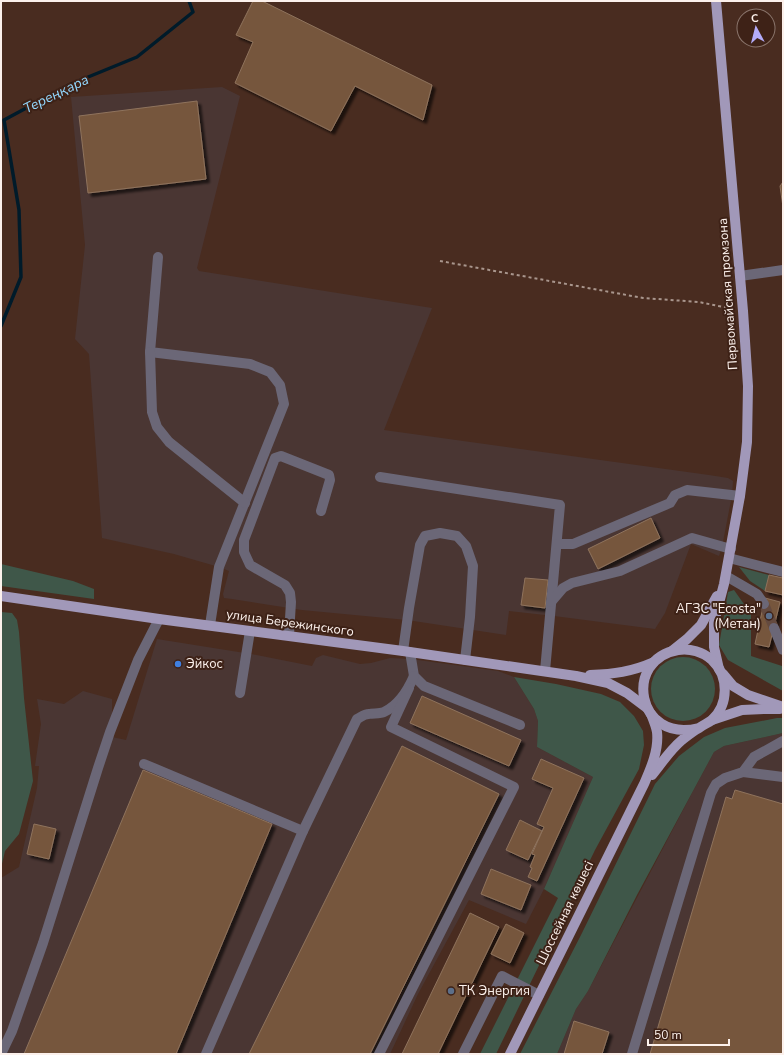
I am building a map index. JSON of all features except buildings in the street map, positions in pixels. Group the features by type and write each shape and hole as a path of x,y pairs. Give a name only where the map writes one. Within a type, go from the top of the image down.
{"main road":[{"name":"Первомайская промзона","path":"716,1 743,311 748,386 747,442 740,496 725,580"},
{"path":"576,676 603,675 640,668 672,651 688,639 701,625 725,580"},
{"path":"712,720 722,705 725,687 714,647 714,622 725,580"},
{"name":"улица Бережинского","path":"1,596 576,676"},
{"path":"672,651 687,649 709,658 733,686 748,695 783,708"},
{"path":"644,784 653,763 657,732 643,694 643,685 650,668 655,661"},
{"path":"576,676 608,683 628,693 664,726 681,731 698,728"},
{"path":"644,784 681,741 698,728 712,720 742,710 783,708"},
{"name":"Шоссейная көшесі","path":"510,1054 644,784"}],"lane":[{"path":"158,257 150,352 152,412 157,427 168,442 245,503"},
{"path":"740,276 783,270"},
{"path":"150,352 250,364 270,372 280,385 284,404 219,567 210,625"},
{"path":"289,636 291,602 290,593 285,585 250,565 244,552 244,540 275,458 281,456 329,475 330,480 321,511"},
{"path":"380,477 560,505 545,671"},
{"path":"557,544 573,544 670,503 675,495 687,490 740,496"},
{"path":"466,660 473,566 466,546 457,536 440,533 425,536 420,545 407,618 407,652 414,676 424,686 520,725"},
{"path":"551,602 563,588 572,583 620,571 692,538 783,572"},
{"path":"725,580 757,594 764,604"},
{"path":"1,1054 12,1031 44,943 110,732 138,660 159,619"},
{"path":"774,628 783,650"},
{"path":"240,693 250,631"},
{"path":"379,1054 514,787 391,727 414,676"},
{"path":"206,1054 303,832 357,719 367,714 384,712 394,705 409,688"},
{"path":"743,772 754,757 783,740"},
{"path":"144,764 303,832"},
{"path":"632,1054 711,793 716,784 725,778 743,772 783,777"},
{"path":"463,1054 502,976 539,995"}],"path":[{"path":"440,260 643,298 699,302 743,311"}],"shaded area":[{"path":"222,87 240,96 197,268 199,271 432,308 384,430 709,475 728,478 733,481 732,495 719,556 691,544 665,613 655,629 509,611 506,635 407,620 302,610 224,598 223,594 229,571 174,554 102,538 89,354 75,339 85,245 71,97"},
{"path":"157,639 251,654 312,666 316,658 323,655 360,664 390,658 411,659 498,671 514,677 534,709 538,721 537,747 593,777 544,889 526,924 469,900 418,994 390,1054 1,1054 1,878 19,867 37,788 39,766 35,766 41,724 37,699 64,704 83,691 112,699 112,737 126,740"},
{"path":"783,733 783,1054 557,1054 576,1009 588,991 714,752 724,746"}],"green space":[{"path":"1,564 73,581 94,589 94,599 1,586"},
{"path":"739,567 769,575 765,591 750,581"},
{"path":"734,590 751,614 751,656 783,667 783,691 728,660 719,645 728,592"},
{"path":"1,612 12,613 17,620 33,781 19,834 5,851 1,868"},
{"path":"683,657 701,663 709,671 715,689 709,707 701,715 683,721 665,715 657,707 651,689 657,671 665,663"},
{"path":"514,677 601,694 620,702 634,716 643,731 644,745 639,769 595,850 496,1054 480,1054 558,898 544,889 593,777 537,747 538,721 534,709"},
{"path":"783,718 783,733 724,746 714,752 637,895 588,991 576,1009 557,1054 520,1054 581,935 655,784 679,756 704,737 725,728"}],"waterway":[{"name":"Тереңқара","path":"1,326 21,277 19,210 4,120 71,84 137,57 193,12 189,1"}],"tunnel":[{"path":"764,604 774,628"}],"place":[{"name":"АГЗС \"Ecosta\" (Метан)","path":"769,616"},
{"name":"Эйкос","path":"178,664"},
{"name":"ТК Энергия","path":"451,991"}]}
